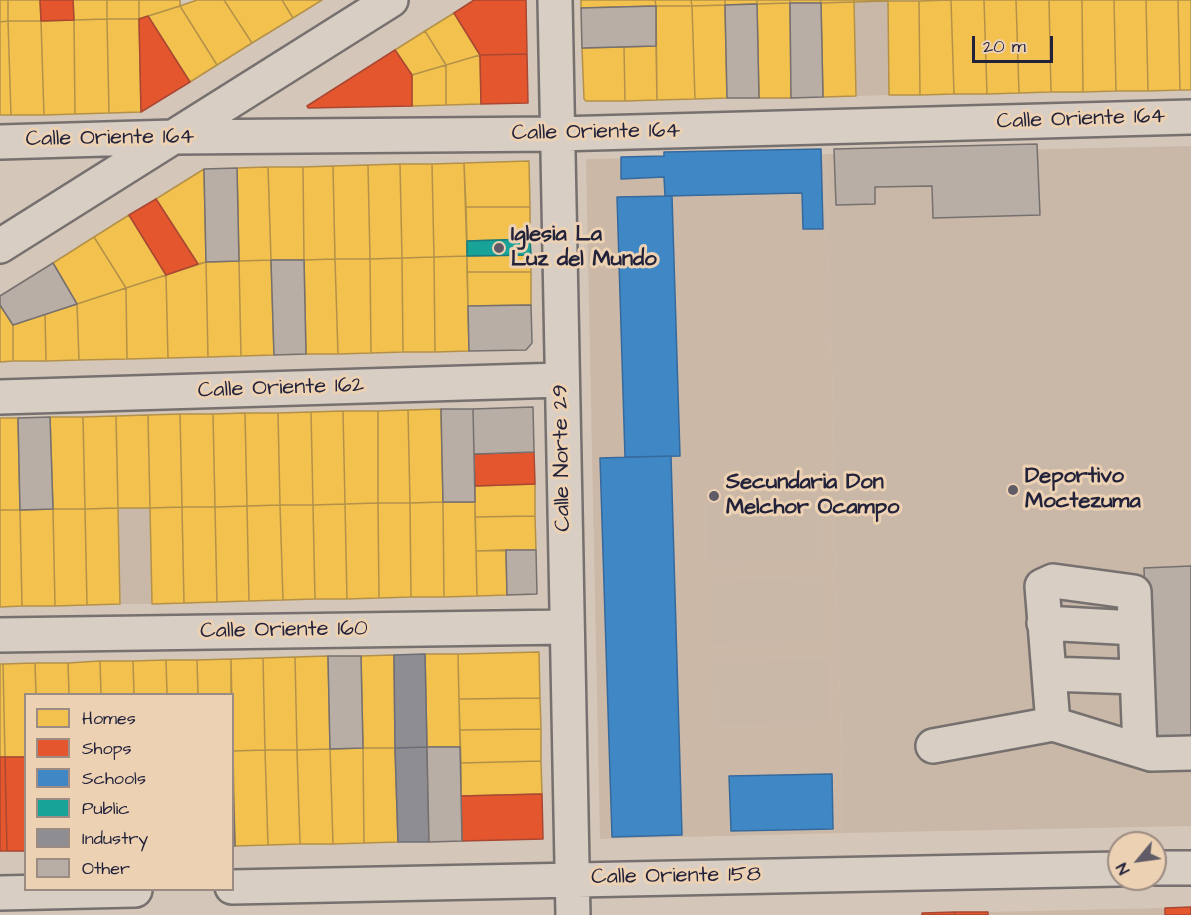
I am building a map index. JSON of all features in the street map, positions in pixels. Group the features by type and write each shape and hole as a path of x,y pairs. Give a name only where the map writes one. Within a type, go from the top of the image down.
{"street":[{"path":"0,246 392,0"},
{"name":"Calle Norte 29","path":"555,0 573,915"},
{"name":"Calle Oriente 164","path":"0,142 174,137 557,134 1191,117"},
{"name":"Calle Oriente 162","path":"0,397 562,380"},
{"path":"1053,724 1044,622 1135,628 1140,750"},
{"name":"Calle Oriente 160","path":"0,635 567,627"},
{"path":"1049,674 1137,677"},
{"path":"933,746 1053,724 1151,753 1191,753"},
{"path":"1167,868 1191,867"},
{"name":"Calle Oriente 158","path":"234,887 1107,869"},
{"path":"0,893 90,891"}],"shaded area":[{"path":"888,1 889,95 856,96 854,2"},
{"name":"Deportivo Moctezuma","path":"1191,146 1191,826 843,833 827,154"},
{"name":"Secundaria Don Melchor Ocampo","path":"827,154 843,833 600,839 586,159"},
{"path":"821,498 823,559 710,562 708,501"},
{"path":"118,508 150,508 152,604 120,604"},
{"path":"824,579 825,640 712,643 711,582"},
{"path":"826,660 827,721 714,724 712,663"},
{"path":"1165,908 1165,915 988,915 988,912"}],"building: Homes":[{"path":"0,0 8,0 8,21 0,22"},
{"path":"8,0 40,0 41,21 8,21"},
{"path":"73,0 107,0 107,19 74,20"},
{"path":"107,0 139,0 139,19 107,19"},
{"path":"139,0 180,0 180,6 139,19"},
{"path":"197,0 224,0 252,43 217,65 180,6"},
{"path":"224,0 282,0 293,18 252,43"},
{"path":"282,0 322,0 293,18"},
{"path":"581,0 655,0 656,6 581,8"},
{"path":"655,0 691,0 692,6 656,6"},
{"path":"691,0 725,0 725,5 692,6"},
{"path":"725,0 757,0 757,4 725,5"},
{"path":"757,0 790,0 790,3 757,4"},
{"path":"790,0 821,0 821,3 790,3"},
{"path":"821,0 854,0 854,2 821,3"},
{"path":"854,0 888,0 888,1 854,2"},
{"path":"951,0 984,0 987,94 954,94"},
{"path":"951,0 954,94 920,95 919,1"},
{"path":"984,0 1016,0 1019,93 987,94"},
{"path":"1016,0 1049,0 1051,92 1019,93"},
{"path":"1049,0 1082,0 1083,92 1051,92"},
{"path":"1082,0 1114,0 1116,91 1083,92"},
{"path":"1114,0 1146,0 1148,91 1116,91"},
{"path":"1146,0 1178,0 1180,90 1148,91"},
{"path":"1178,0 1191,0 1191,90 1180,90"},
{"path":"888,1 919,1 920,95 889,95"},
{"path":"854,2 856,96 823,97 821,3"},
{"path":"790,3 791,98 759,98 757,4"},
{"path":"725,5 727,98 695,99 692,6"},
{"path":"180,6 217,65 190,82 148,16"},
{"path":"656,6 692,6 695,99 657,100"},
{"path":"454,13 480,55 446,65 425,31"},
{"path":"107,19 139,19 141,112 109,113"},
{"path":"107,19 109,113 75,114 74,20"},
{"path":"74,20 75,114 44,115 41,21"},
{"path":"8,21 41,21 44,115 11,115"},
{"path":"8,21 11,115 0,115 0,22"},
{"path":"425,31 446,65 412,75 395,50"},
{"path":"656,46 657,100 625,101 624,47"},
{"path":"624,47 625,101 586,101 584,99 582,48"},
{"path":"480,55 481,104 446,105 446,65"},
{"path":"446,65 446,105 412,106 412,75"},
{"path":"529,161 530,207 466,207 464,163"},
{"path":"464,163 467,256 434,257 432,164"},
{"path":"400,164 432,164 434,257 402,258"},
{"path":"400,164 402,258 370,259 368,165"},
{"path":"368,165 370,259 335,259 333,166"},
{"path":"333,166 335,259 304,260 303,167"},
{"path":"268,167 271,260 239,261 237,168"},
{"path":"268,167 303,167 304,260 271,260"},
{"path":"204,169 206,262 198,264 156,199"},
{"path":"466,207 530,207 530,239 467,241"},
{"path":"129,215 166,275 126,288 94,237"},
{"path":"94,237 126,288 77,304 53,263"},
{"path":"531,255 531,272 467,272 467,256"},
{"path":"467,256 469,351 435,352 434,257"},
{"path":"434,257 435,352 403,352 402,258"},
{"path":"402,258 403,352 371,353 370,259"},
{"path":"335,259 370,259 371,353 338,354"},
{"path":"335,259 338,354 306,354 304,260"},
{"path":"271,260 274,355 241,356 239,261"},
{"path":"239,261 241,356 208,357 206,262"},
{"path":"206,262 208,357 168,358 166,275"},
{"path":"467,272 531,272 531,305 468,306"},
{"path":"166,275 168,358 127,359 126,288"},
{"path":"126,288 127,359 79,360 77,304"},
{"path":"77,304 79,360 46,361 45,314"},
{"path":"0,305 13,325 13,361 0,362"},
{"path":"45,314 46,361 13,361 13,325"},
{"path":"441,409 443,502 410,503 408,410"},
{"path":"408,410 410,503 378,503 378,411"},
{"path":"343,411 345,504 313,505 311,412"},
{"path":"343,411 378,411 378,503 345,504"},
{"path":"311,412 313,505 280,505 278,413"},
{"path":"245,413 247,506 215,507 213,414"},
{"path":"245,413 278,413 280,505 247,506"},
{"path":"180,414 182,507 150,508 148,415"},
{"path":"180,414 213,414 215,507 182,507"},
{"path":"148,415 150,508 118,508 116,416"},
{"path":"116,416 118,508 85,509 83,417"},
{"path":"50,417 83,417 85,509 53,509"},
{"path":"0,418 18,418 20,510 0,510"},
{"path":"535,484 535,516 475,517 475,486"},
{"path":"443,502 444,597 411,597 410,503"},
{"path":"443,502 475,502 477,596 444,597"},
{"path":"378,503 410,503 411,597 379,598"},
{"path":"378,503 379,598 347,599 345,504"},
{"path":"345,504 347,599 315,599 313,505"},
{"path":"280,505 313,505 315,599 283,600"},
{"path":"280,505 283,600 249,601 247,506"},
{"path":"247,506 249,601 217,602 215,507"},
{"path":"182,507 215,507 217,602 184,603"},
{"path":"182,507 184,603 152,604 150,508"},
{"path":"118,508 120,604 87,605 85,509"},
{"path":"53,509 55,606 22,606 20,510"},
{"path":"53,509 85,509 87,605 55,606"},
{"path":"0,510 20,510 22,606 0,607"},
{"path":"535,516 536,550 476,551 475,517"},
{"path":"506,550 507,595 477,596 476,551"},
{"path":"539,652 540,698 459,699 458,654"},
{"path":"425,654 458,654 460,747 427,747"},
{"path":"394,655 395,748 363,748 361,656"},
{"path":"328,656 330,749 297,750 295,657"},
{"path":"295,657 297,750 265,750 263,658"},
{"path":"263,658 265,750 234,751 234,693 232,693 231,659"},
{"path":"231,659 231,693 198,693 197,660"},
{"path":"166,660 167,693 134,693 133,661"},
{"path":"166,660 197,660 198,693 167,693"},
{"path":"100,661 133,661 134,693 101,693"},
{"path":"100,661 101,693 69,693 68,663"},
{"path":"35,663 36,693 24,693 24,757 5,757 3,664"},
{"path":"35,663 68,663 69,693 36,693"},
{"path":"0,664 3,664 5,757 0,757"},
{"path":"540,698 541,729 460,730 459,699"},
{"path":"541,729 541,761 461,763 460,730"},
{"path":"363,748 395,748 398,842 364,843"},
{"path":"363,748 364,843 333,844 330,749"},
{"path":"330,749 333,844 300,844 297,750"},
{"path":"265,750 268,845 235,846 234,751"},
{"path":"265,750 297,750 300,844 268,845"},
{"path":"541,761 542,794 461,796 461,763"}],"building: Shops":[{"path":"40,0 73,0 74,20 41,21"},
{"path":"474,0 526,0 527,54 480,55 454,13"},
{"path":"148,16 190,82 141,112 139,19"},
{"path":"395,50 412,75 412,106 308,108 307,106"},
{"path":"527,54 528,103 481,104 480,55"},
{"path":"156,199 198,264 166,275 129,215"},
{"path":"534,452 535,484 475,486 474,454"},
{"path":"0,757 5,757 7,851 0,851"},
{"path":"5,757 24,757 24,851 7,851"},
{"path":"542,794 543,839 462,841 461,796"},
{"path":"1191,907 1191,915 1165,915 1165,908"},
{"path":"955,912 988,912 988,915 955,915"},
{"path":"955,912 955,915 922,915 922,913"}],"building: Schools":[{"path":"821,149 823,229 803,229 802,193 665,196 664,177 621,179 621,157 664,156 664,152"},
{"path":"672,196 680,456 625,457 617,197"},
{"path":"671,456 682,835 612,837 600,458"},
{"path":"832,774 833,829 731,831 729,776"}],"building: Public":[{"name":"Iglesia La Luz del Mundo","path":"530,239 531,255 467,256 467,241"}],"building: Industry":[{"path":"425,654 427,747 395,748 394,655"},
{"path":"427,747 429,842 398,842 395,748"}],"building: Other":[{"path":"790,3 821,3 823,97 791,98"},
{"path":"757,4 759,98 727,98 725,5"},
{"path":"656,6 656,46 582,48 581,8"},
{"path":"1037,144 1040,215 933,218 932,186 875,187 875,204 836,205 834,149"},
{"path":"237,168 239,261 206,262 204,169"},
{"path":"271,260 304,260 306,354 274,355"},
{"path":"53,263 77,304 13,325 0,305 0,296"},
{"path":"531,305 532,343 526,350 469,351 468,306"},
{"path":"533,407 534,452 474,454 473,409"},
{"path":"441,409 473,409 475,502 443,502"},
{"path":"50,417 53,509 20,510 18,418"},
{"path":"506,550 536,550 537,594 507,595"},
{"path":"1191,566 1191,740 1149,741 1144,568"},
{"path":"328,656 361,656 363,748 330,749"},
{"path":"427,747 460,747 462,841 429,842"}],"place":[{"name":"Iglesia La Luz del Mundo","path":"499,248"},
{"name":"Deportivo Moctezuma","path":"1013,490"},
{"name":"Secundaria Don Melchor Ocampo","path":"714,496"}]}
